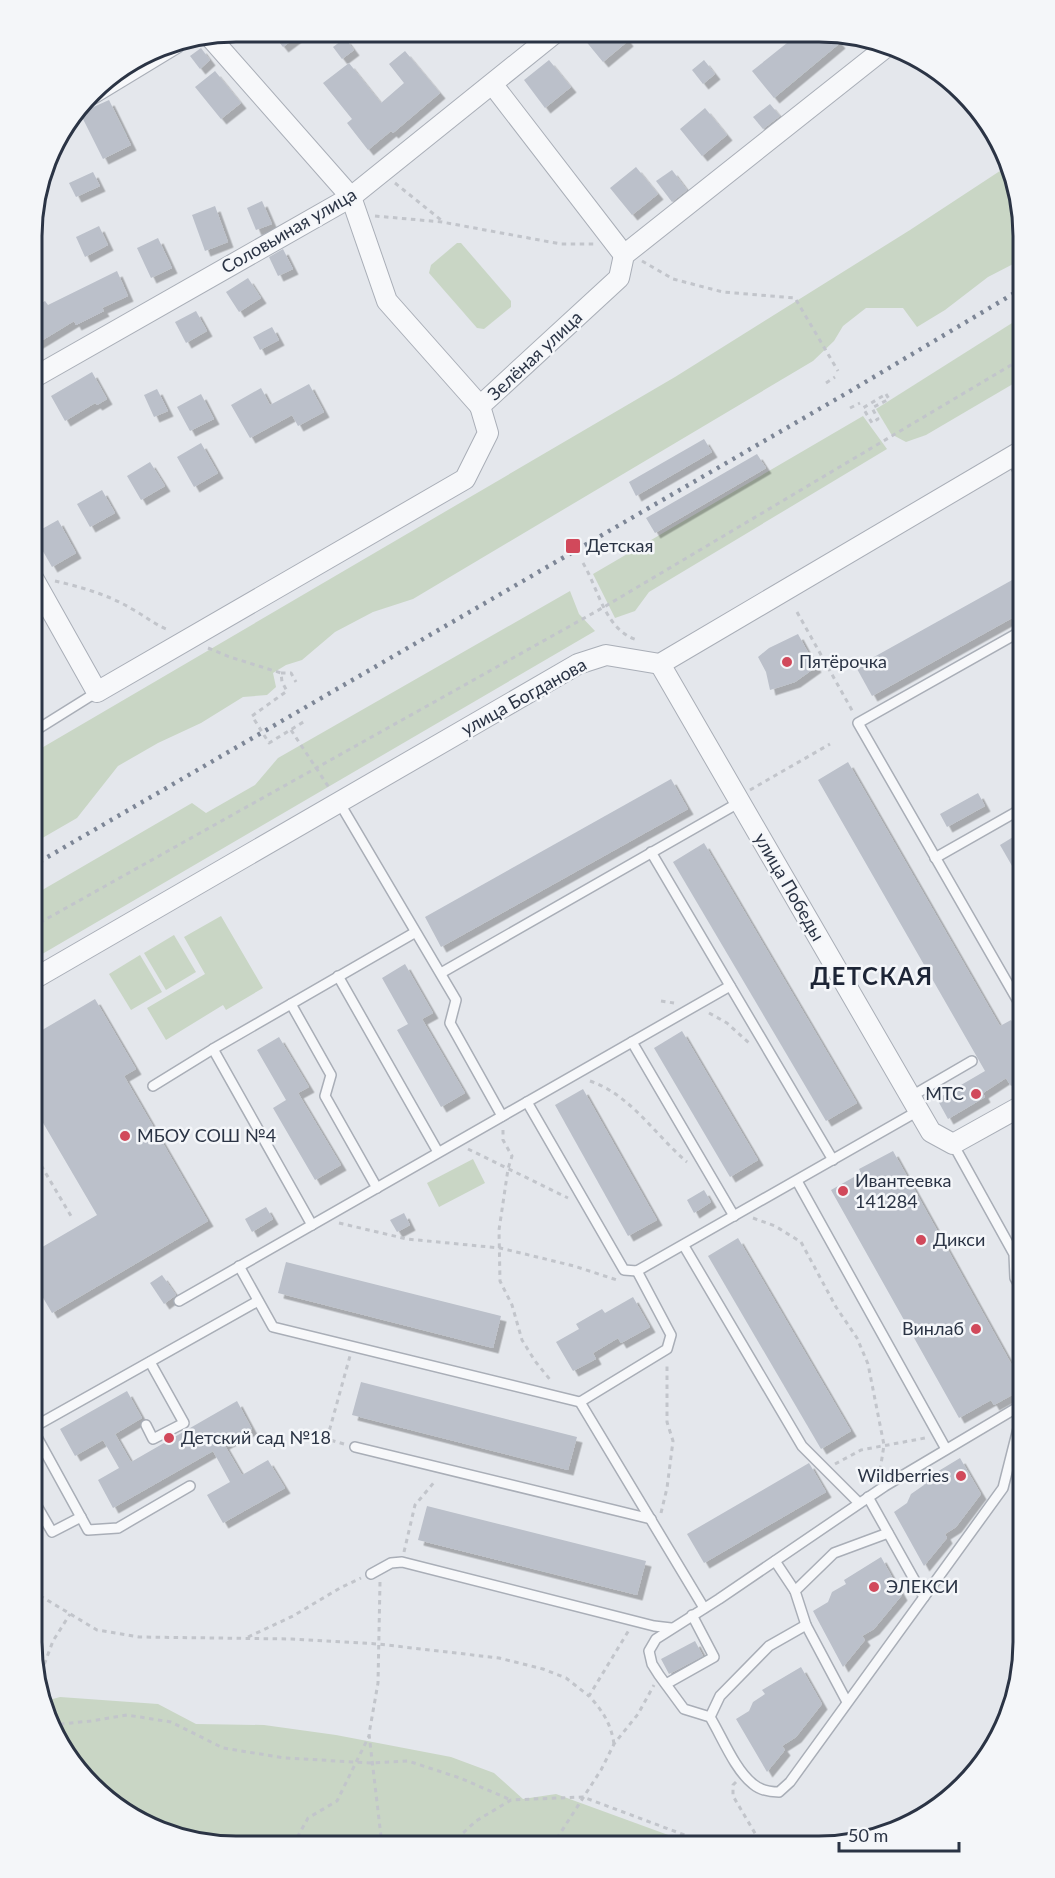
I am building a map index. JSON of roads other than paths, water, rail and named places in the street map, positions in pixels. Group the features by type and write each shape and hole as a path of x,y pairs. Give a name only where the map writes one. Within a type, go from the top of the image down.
{"street":[{"name":"Соловьиная улица","path":"42,373 354,206 382,172 544,42"},
{"path":"215,43 354,206 387,301 480,406"},
{"path":"493,85 624,255 880,52"},
{"name":"Зелёная улица","path":"97,692 465,479 488,433 480,406 619,278 624,255"},
{"path":"660,664 963,479 1013,456"},
{"path":"42,584 97,692"},
{"name":"улица Богданова","path":"42,974 337,800 578,664 606,655 660,664"},
{"name":"улица Победы","path":"660,664 931,1132 953,1144"},
{"path":"953,1144 1013,1111"}],"lane":[{"path":"1013,636 858,723 1013,993"},
{"path":"42,726 97,692"},
{"path":"337,800 414,933 456,1000 450,1023 502,1116"},
{"path":"441,973 738,800"},
{"path":"935,858 1013,814"},
{"path":"651,852 833,1160"},
{"path":"153,1086 414,933"},
{"path":"338,976 438,1152"},
{"path":"179,1300 730,986"},
{"path":"291,1004 331,1075 326,1096 377,1188"},
{"path":"632,1042 734,1216"},
{"path":"213,1049 312,1225"},
{"path":"527,1102 624,1270 637,1271 833,1160 972,1061"},
{"path":"953,1144 1013,1252"},
{"path":"797,1181 946,1449"},
{"path":"684,1245 802,1446 859,1503"},
{"path":"239,1266 273,1327 580,1402 704,1608"},
{"path":"580,1402 667,1349 671,1335 637,1271"},
{"path":"42,1422 258,1301"},
{"path":"146,1425 153,1439 184,1423 150,1362"},
{"path":"1013,1410 868,1497 656,1639 649,1651 652,1664 659,1675 684,1709 710,1717 743,1774 754,1786 770,1792 779,1792 789,1782 1003,1488 1013,1448"},
{"path":"42,1446 88,1530 118,1528 190,1486"},
{"path":"355,1447 651,1519"},
{"path":"868,1497 924,1597"},
{"path":"42,1515 52,1532 81,1517"},
{"path":"795,1591 834,1553 888,1533"},
{"path":"775,1561 795,1591 806,1625 847,1702"},
{"path":"371,1574 391,1563 402,1562 671,1628"},
{"path":"666,1684 714,1657 692,1616"},
{"path":"710,1717 720,1696 769,1646 806,1625"}],"railway":[{"path":"42,860 852,390 1013,294"}],"place":[{"name":"Детская","path":"573,546"},
{"name":"Пятёрочка","path":"787,662"},
{"name":"МТС","path":"976,1094"},
{"name":"МБОУ СОШ №4","path":"125,1136"},
{"name":"Ивантеевка 141284","path":"843,1191"},
{"name":"Дикси","path":"921,1240"},
{"name":"Винлаб","path":"976,1329"},
{"name":"Детский сад №18","path":"169,1438"},
{"name":"Wildberries","path":"961,1476"},
{"name":"ЭЛЕКСИ","path":"874,1587"}],"district":[{"name":"ДЕТСКАЯ","path":"872,977"}]}
